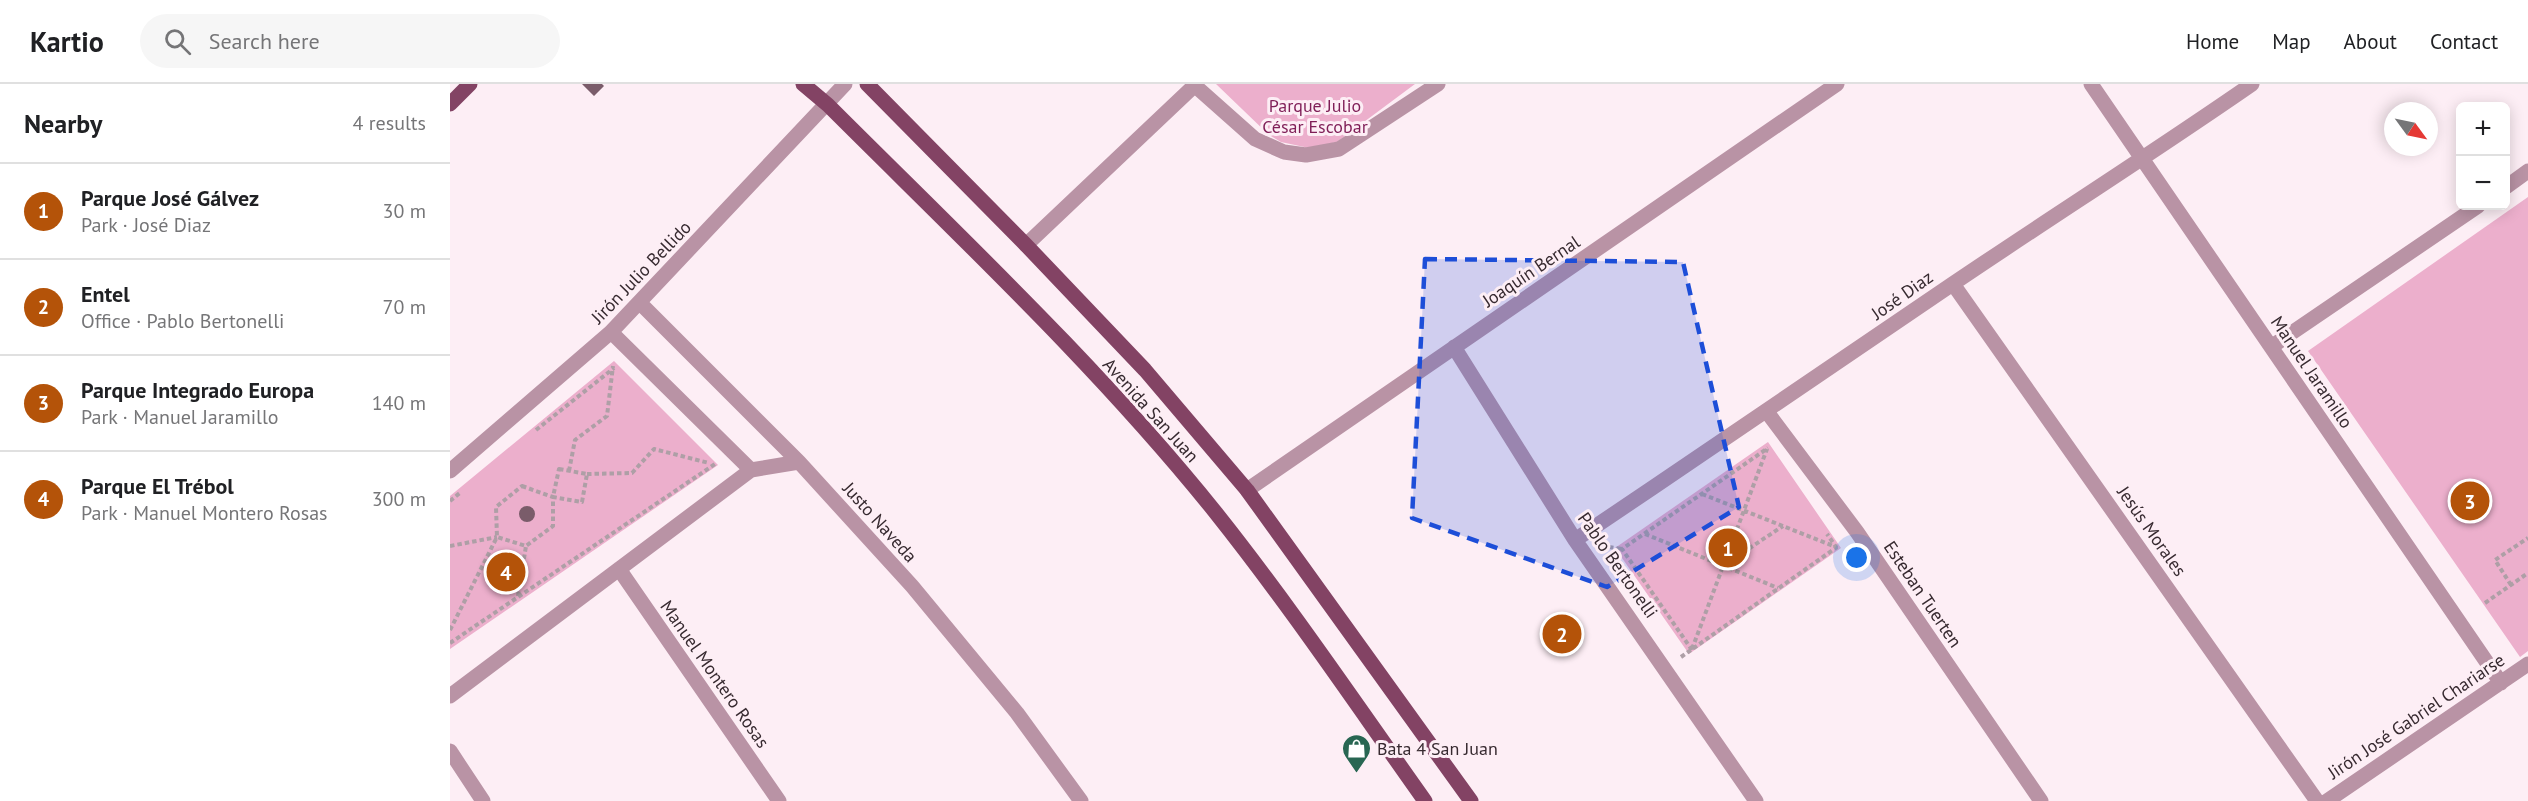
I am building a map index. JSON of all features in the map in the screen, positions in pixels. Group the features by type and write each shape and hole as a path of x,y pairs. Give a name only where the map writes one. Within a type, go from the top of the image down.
{"main road":[{"path":"450,104 470,84"},
{"name":"Avenida San Juan","path":"803,84 828,105 997,274 1115,397 1215,512 1296,619 1425,801"},
{"name":"Avenida San Juan","path":"867,84 1145,370 1247,490 1471,801"}],"street":[{"name":"Jirón Julio Bellido","path":"450,471 611,332 828,105 845,84"},
{"path":"1026,245 1194,85 1255,139 1284,152 1306,155 1339,149 1438,84"},
{"name":"Manuel Jaramillo","path":"2091,84 2501,682"},
{"name":"José Diaz","path":"1575,540 1953,284 2143,160 2252,84"},
{"name":"Joaquín Bernal","path":"1247,490 1829,86"},
{"path":"2510,184 2528,171"},
{"path":"2271,347 2472,210"},
{"name":"Jesús Morales","path":"1953,284 2317,801"},
{"name":"Justo Naveda","path":"640,303 799,462 912,586 1017,713 1081,801"},
{"path":"611,332 751,470"},
{"name":"Pablo Bertonelli","path":"1454,347 1575,540 1666,668 1756,801"},
{"name":"Esteban Tuerten","path":"1767,412 1857,532 2041,801"},
{"path":"450,696 751,470 799,462"},
{"name":"Manuel Montero Rosas","path":"619,569 779,801"},
{"name":"Jirón José Gabriel Chariarse","path":"2327,801 2528,664"},
{"path":"450,751 483,801"}],"path":[{"path":"569,471 575,440 607,416 613,367 611,332"},
{"path":"613,367 622,375"},
{"path":"532,434 613,367"},
{"path":"1692,650 1768,448 1767,412"},
{"path":"1768,448 1774,457"},
{"path":"1692,650 1623,549 1768,448"},
{"path":"518,597 526,546 553,526 553,497 559,469 587,474 632,473 654,449 751,470"},
{"path":"706,456 715,464"},
{"path":"450,643 715,464"},
{"path":"450,630 497,537 496,507 522,486 553,497 582,502 587,474"},
{"path":"450,501 468,486"},
{"path":"1702,494 1836,547"},
{"path":"1723,566 1783,526"},
{"path":"1823,529 1836,547"},
{"path":"1666,668 1857,532"},
{"path":"1645,534 1779,588"},
{"path":"450,546 497,537 526,546"},
{"path":"2511,585 2495,560 2528,538"},
{"path":"2485,603 2528,573"}],"highlighted area":[{"path":"1425,259 1683,262 1739,507 1607,587 1412,518"}],"green space":[{"name":"Parque Julio César Escobar","path":"1216,84 1415,84 1337,142 1309,148 1281,142 1269,135"},
{"path":"2528,197 2528,651 2520,657 2308,351"},
{"path":"614,361 718,465 450,649 450,496"},
{"path":"1768,442 1841,548 1689,654 1615,548"}],"building":[{"path":"582,84 602,84 604,86 594,96"},
{"path":"527,506 535,514 527,522 519,514"}],"place":[{"name":"Parque Integrado Europa","path":"2470,501"},
{"name":"Parque José Gálvez","path":"1728,548"},
{"name":"Parque El Trébol","path":"506,572"},
{"name":"Entel","path":"1562,634"},
{"name":"Bata 4 San Juan","path":"1356,774"}]}
